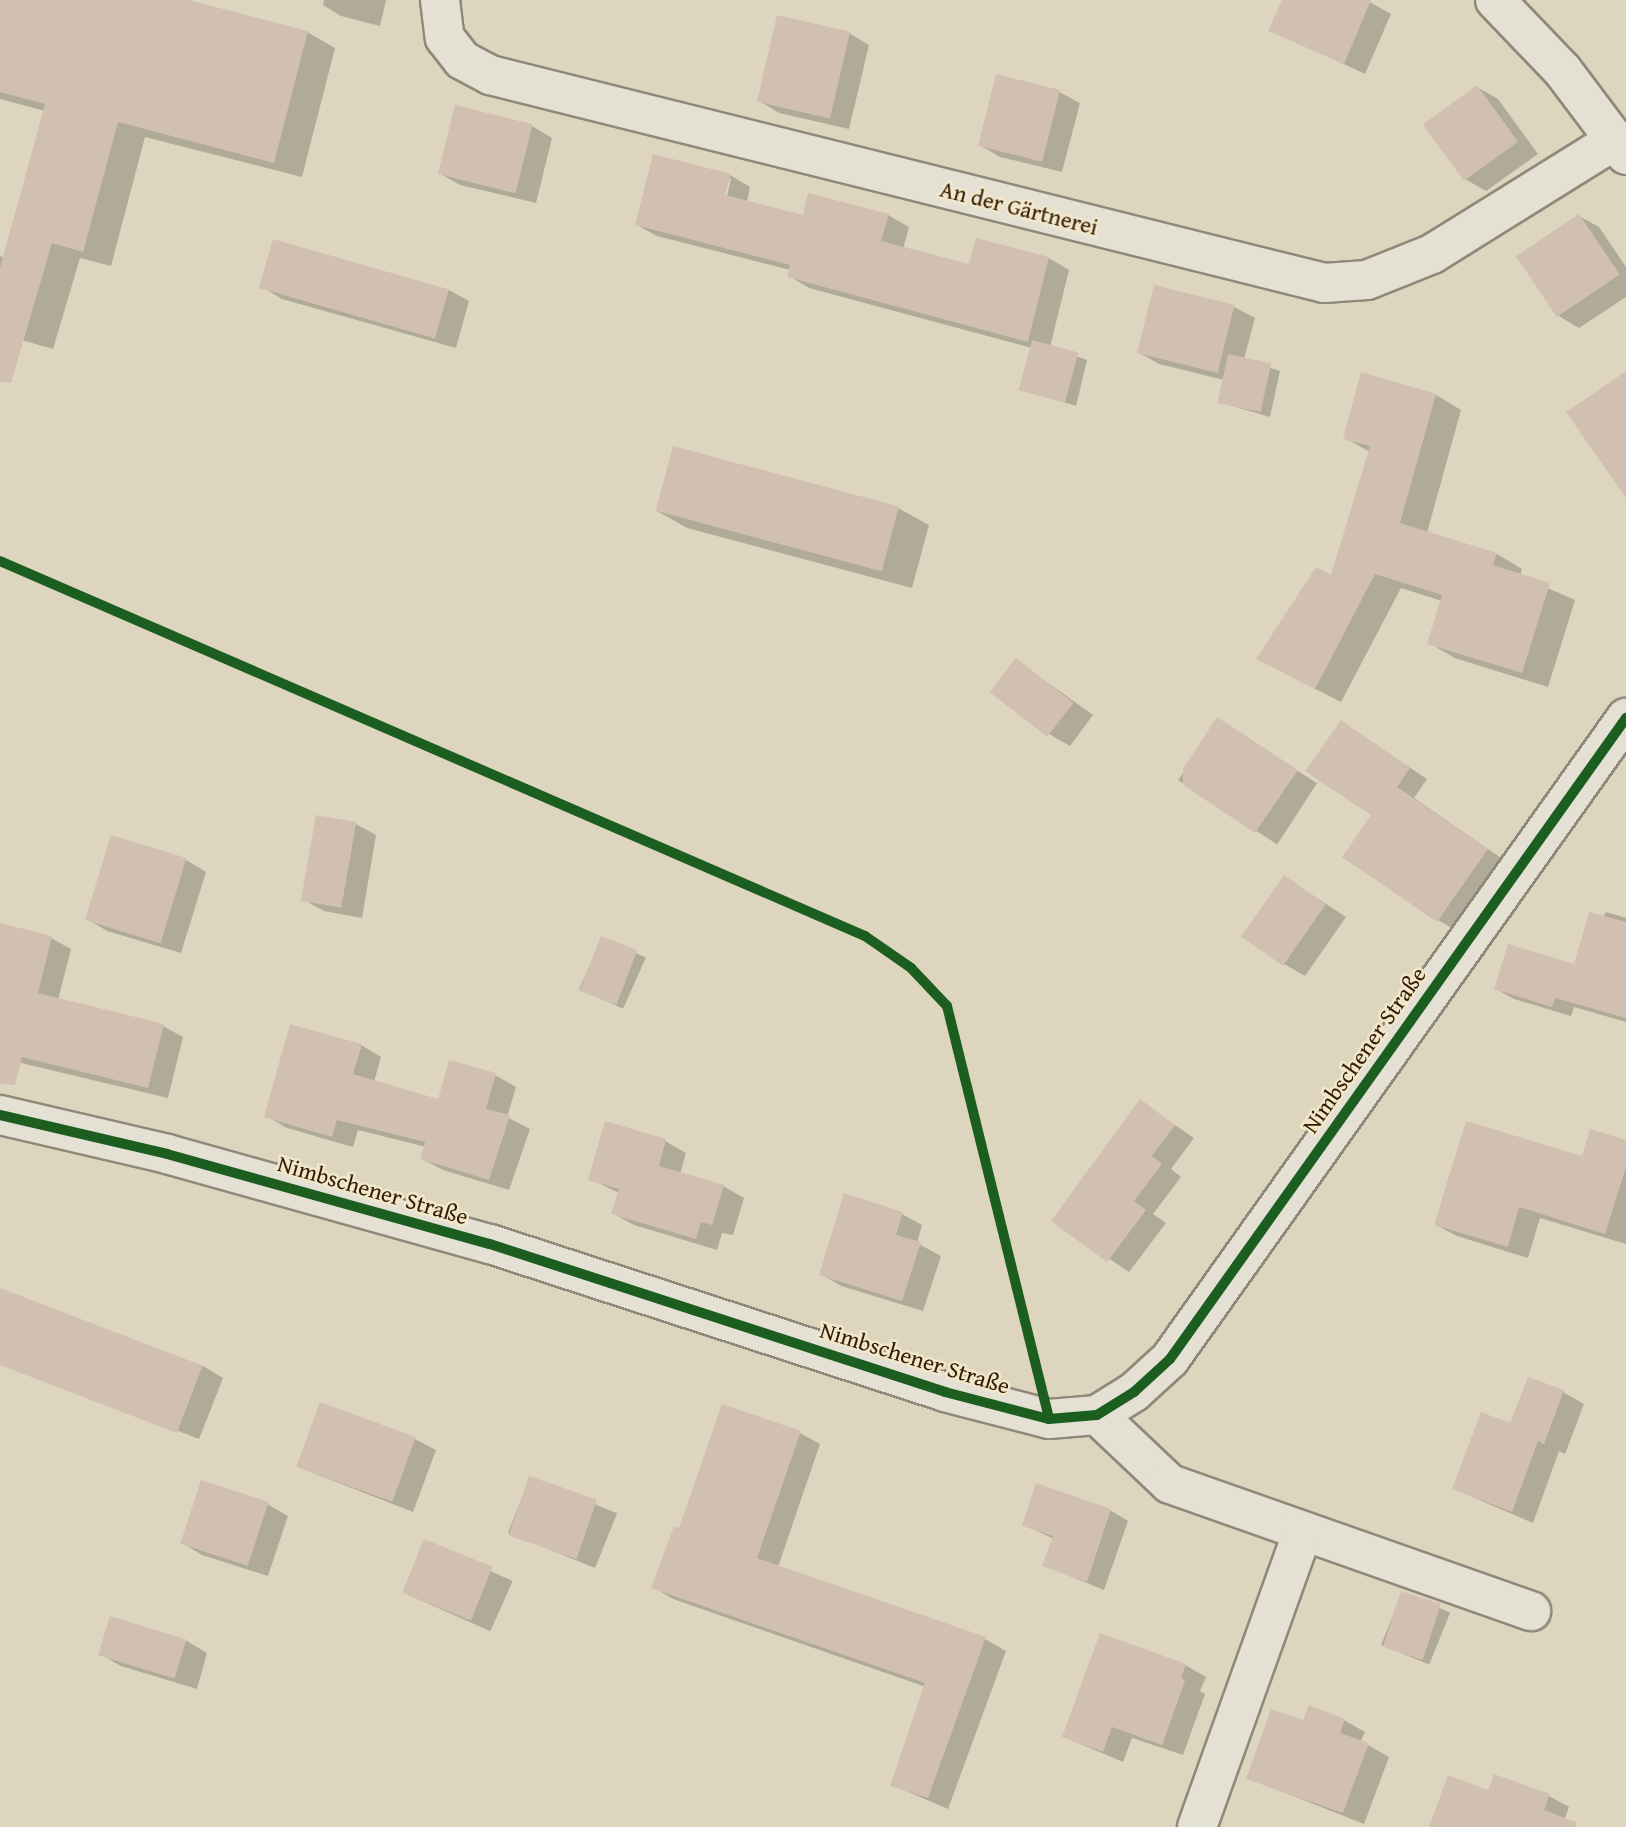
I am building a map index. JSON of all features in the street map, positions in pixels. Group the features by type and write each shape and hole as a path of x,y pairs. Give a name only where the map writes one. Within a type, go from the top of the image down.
{"street":[{"name":"An der Gärtnerei","path":"440,0 445,38 462,60 490,75 1324,283 1367,279 1432,254 1621,147"},
{"path":"1495,0 1563,71 1621,147"},
{"name":"Nimbschener Straße","path":"0,1115 167,1154 490,1244 945,1392 1049,1419 1097,1415 1134,1392 1170,1359 1626,718"},
{"path":"1097,1415 1170,1484 1531,1611"},
{"path":"1197,1827 1303,1531"}],"building":[{"path":"0,0 189,0 308,31 274,163 118,122 83,252 52,243 11,383 0,382 0,268 45,104 0,92"},
{"path":"1282,0 1371,0 1344,64 1268,31"},
{"path":"777,15 850,32 830,119 757,102"},
{"path":"996,74 1060,90 1042,162 978,146"},
{"path":"1477,85 1518,142 1464,181 1423,124"},
{"path":"455,105 533,124 515,193 438,174"},
{"path":"653,154 731,174 725,195 803,215 808,193 889,214 881,241 969,264 976,238 1049,257 1028,342 787,277 790,265 635,225"},
{"path":"1579,214 1620,275 1557,317 1516,256"},
{"path":"273,239 449,289 435,338 259,288"},
{"path":"1154,285 1235,305 1218,373 1137,353"},
{"path":"1032,340 1078,352 1065,403 1019,390"},
{"path":"1228,354 1271,363 1261,412 1218,403"},
{"path":"1626,371 1626,498 1566,412"},
{"path":"1361,372 1436,394 1400,523 1497,553 1493,565 1550,583 1522,673 1427,644 1442,595 1375,574 1315,689 1256,659 1316,567 1331,575 1370,446 1343,439"},
{"path":"673,446 899,507 882,571 656,511"},
{"path":"1016,658 1074,703 1047,737 990,692"},
{"path":"1217,717 1298,770 1255,833 1183,785 1183,769"},
{"path":"1341,720 1410,768 1397,787 1488,849 1437,922 1342,857 1371,815 1305,771"},
{"path":"316,815 356,822 341,908 301,901"},
{"path":"111,835 187,858 161,943 85,920"},
{"path":"1284,875 1326,904 1283,966 1241,936"},
{"path":"1589,912 1626,922 1626,1018 1555,998 1552,1007 1494,989 1508,944 1574,964"},
{"path":"0,923 52,936 38,993 164,1024 148,1088 22,1057 15,1085 0,1084"},
{"path":"601,936 637,950 616,1005 580,991"},
{"path":"290,1024 362,1044 353,1074 438,1099 449,1060 496,1073 486,1109 510,1115 489,1180 420,1159 425,1142 337,1120 332,1137 264,1117"},
{"path":"1140,1099 1175,1125 1152,1156 1162,1164 1134,1201 1146,1210 1107,1262 1051,1221"},
{"path":"605,1121 666,1139 659,1166 724,1185 712,1225 701,1222 696,1239 611,1214 619,1189 588,1180"},
{"path":"1466,1121 1582,1156 1590,1129 1626,1140 1626,1167 1605,1234 1519,1207 1508,1247 1434,1225"},
{"path":"844,1193 903,1212 896,1235 921,1242 902,1301 819,1275"},
{"path":"0,1288 203,1366 177,1433 0,1365"},
{"path":"1528,1377 1564,1390 1544,1444 1538,1441 1512,1512 1452,1489 1481,1412 1510,1423"},
{"path":"320,1402 416,1437 392,1502 296,1467"},
{"path":"722,1404 801,1431 757,1558 986,1637 928,1798 890,1786 925,1683 651,1588 674,1526 679,1528"},
{"path":"529,1476 597,1499 577,1559 508,1536"},
{"path":"201,1480 269,1502 248,1566 180,1544"},
{"path":"1036,1483 1111,1509 1087,1582 1042,1566 1053,1536 1022,1526"},
{"path":"424,1539 493,1567 471,1620 402,1593"},
{"path":"1401,1591 1441,1604 1423,1660 1383,1647"},
{"path":"110,1616 187,1639 175,1679 98,1655"},
{"path":"1100,1633 1186,1664 1181,1678 1185,1681 1162,1745 1112,1727 1103,1752 1062,1737"},
{"path":"1309,1705 1345,1719 1340,1733 1369,1743 1343,1813 1246,1779 1271,1709 1303,1720"},
{"path":"1494,1774 1550,1794 1544,1810 1576,1822 1576,1827 1429,1827 1448,1775 1488,1790"}],"cycle path":[{"path":"0,561 865,936 911,968 947,1006 1049,1419"},
{"path":"0,1115 167,1154 490,1244 945,1392 1049,1419 1097,1415 1134,1392 1170,1359 1626,718"}]}
